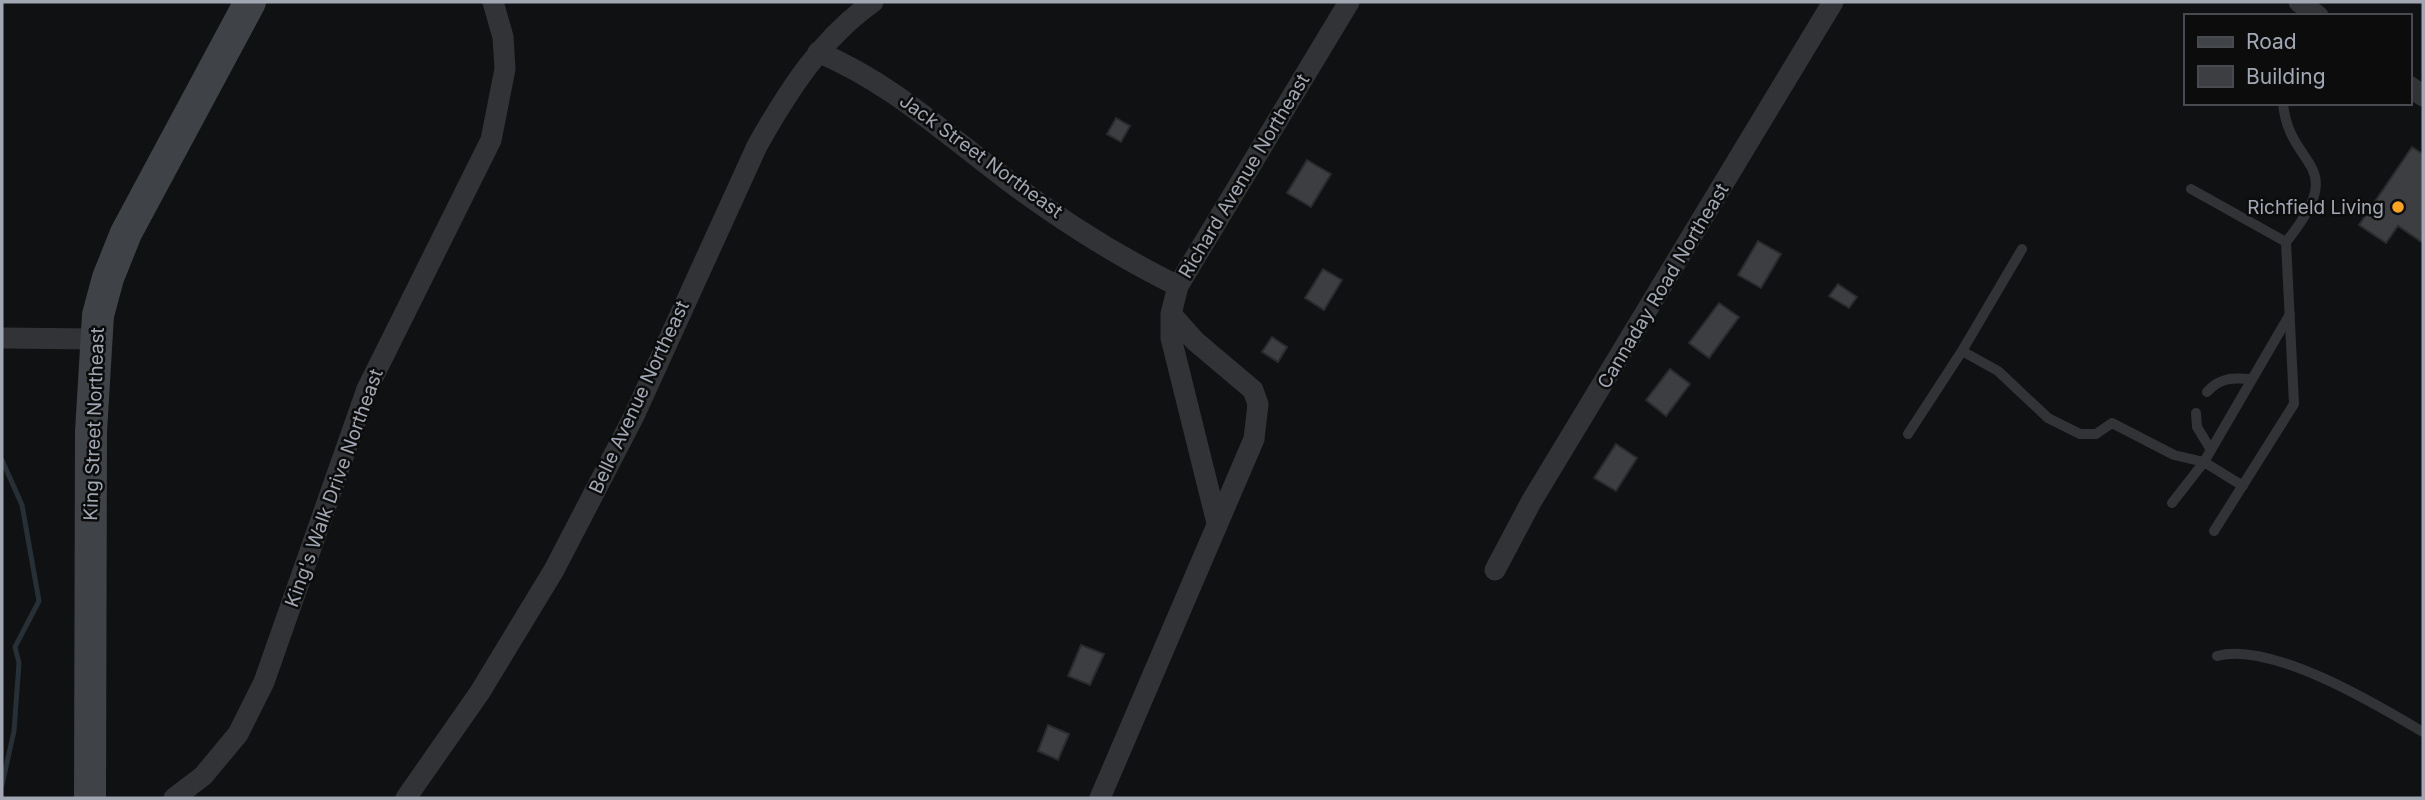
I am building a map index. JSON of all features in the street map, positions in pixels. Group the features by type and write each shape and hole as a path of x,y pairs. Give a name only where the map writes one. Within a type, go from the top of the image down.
{"street":[{"name":"King Street Northeast","path":"90,798 94,339 108,278 126,233 250,2"},
{"name":"King's Walk Drive Northeast","path":"174,798 203,776 239,734 264,682 367,389 491,140 505,69 503,37 493,2"},
{"name":"Belle Avenue Northeast","path":"406,798 473,703 554,570 634,416 757,146 782,101 844,22 873,2"},
{"name":"Richard Avenue Northeast","path":"1217,523 1174,350 1171,314 1178,286 1349,2"},
{"name":"Cannaday Road Northeast","path":"1495,570 1531,502 1833,2"},
{"name":"Jack Street Northeast","path":"818,52 878,81 1005,179 1130,260 1178,286"},
{"path":"1100,798 1254,439 1258,404 1247,383 1216,360 1171,314"},
{"path":"2,338 94,339"}],"lane":[{"path":"2214,531 2294,404 2286,242 2305,218 2315,189 2316,172 2293,136 2284,116 2283,105"},
{"path":"2191,189 2286,242"},
{"path":"1908,435 1962,351 2022,249"},
{"path":"2172,503 2204,462 2290,314"},
{"path":"1962,351 1998,372 2048,418 2080,434 2096,434 2112,423 2174,455 2204,462 2243,486"},
{"path":"2207,392 2214,383 2228,378 2252,379"},
{"path":"2196,413 2197,427 2211,450"},
{"path":"2217,656 2243,653 2273,659 2360,695 2423,732"}],"building":[{"path":"1116,118 1130,126 1121,142 1107,134"},
{"name":"Richfield Living","path":"2412,147 2423,154 2423,243 2398,226 2386,243 2359,225"},
{"path":"1307,160 1331,174 1311,207 1287,193"},
{"path":"1758,241 1781,254 1761,288 1738,275"},
{"path":"1323,269 1342,280 1324,310 1305,298"},
{"path":"1838,284 1857,297 1849,308 1829,296"},
{"path":"1719,303 1739,317 1709,358 1689,343"},
{"path":"1272,337 1287,347 1278,362 1262,352"},
{"path":"1670,369 1690,384 1666,416 1646,400"},
{"path":"1616,444 1637,458 1616,491 1594,478"},
{"path":"1081,645 1104,654 1090,685 1068,676"},
{"path":"1048,725 1069,734 1058,760 1038,751"}],"waterway":[{"path":"2,460 22,505 39,601 15,647 19,663 14,731 2,785"}],"place":[{"name":"Richfield Living","path":"2398,207"}]}
